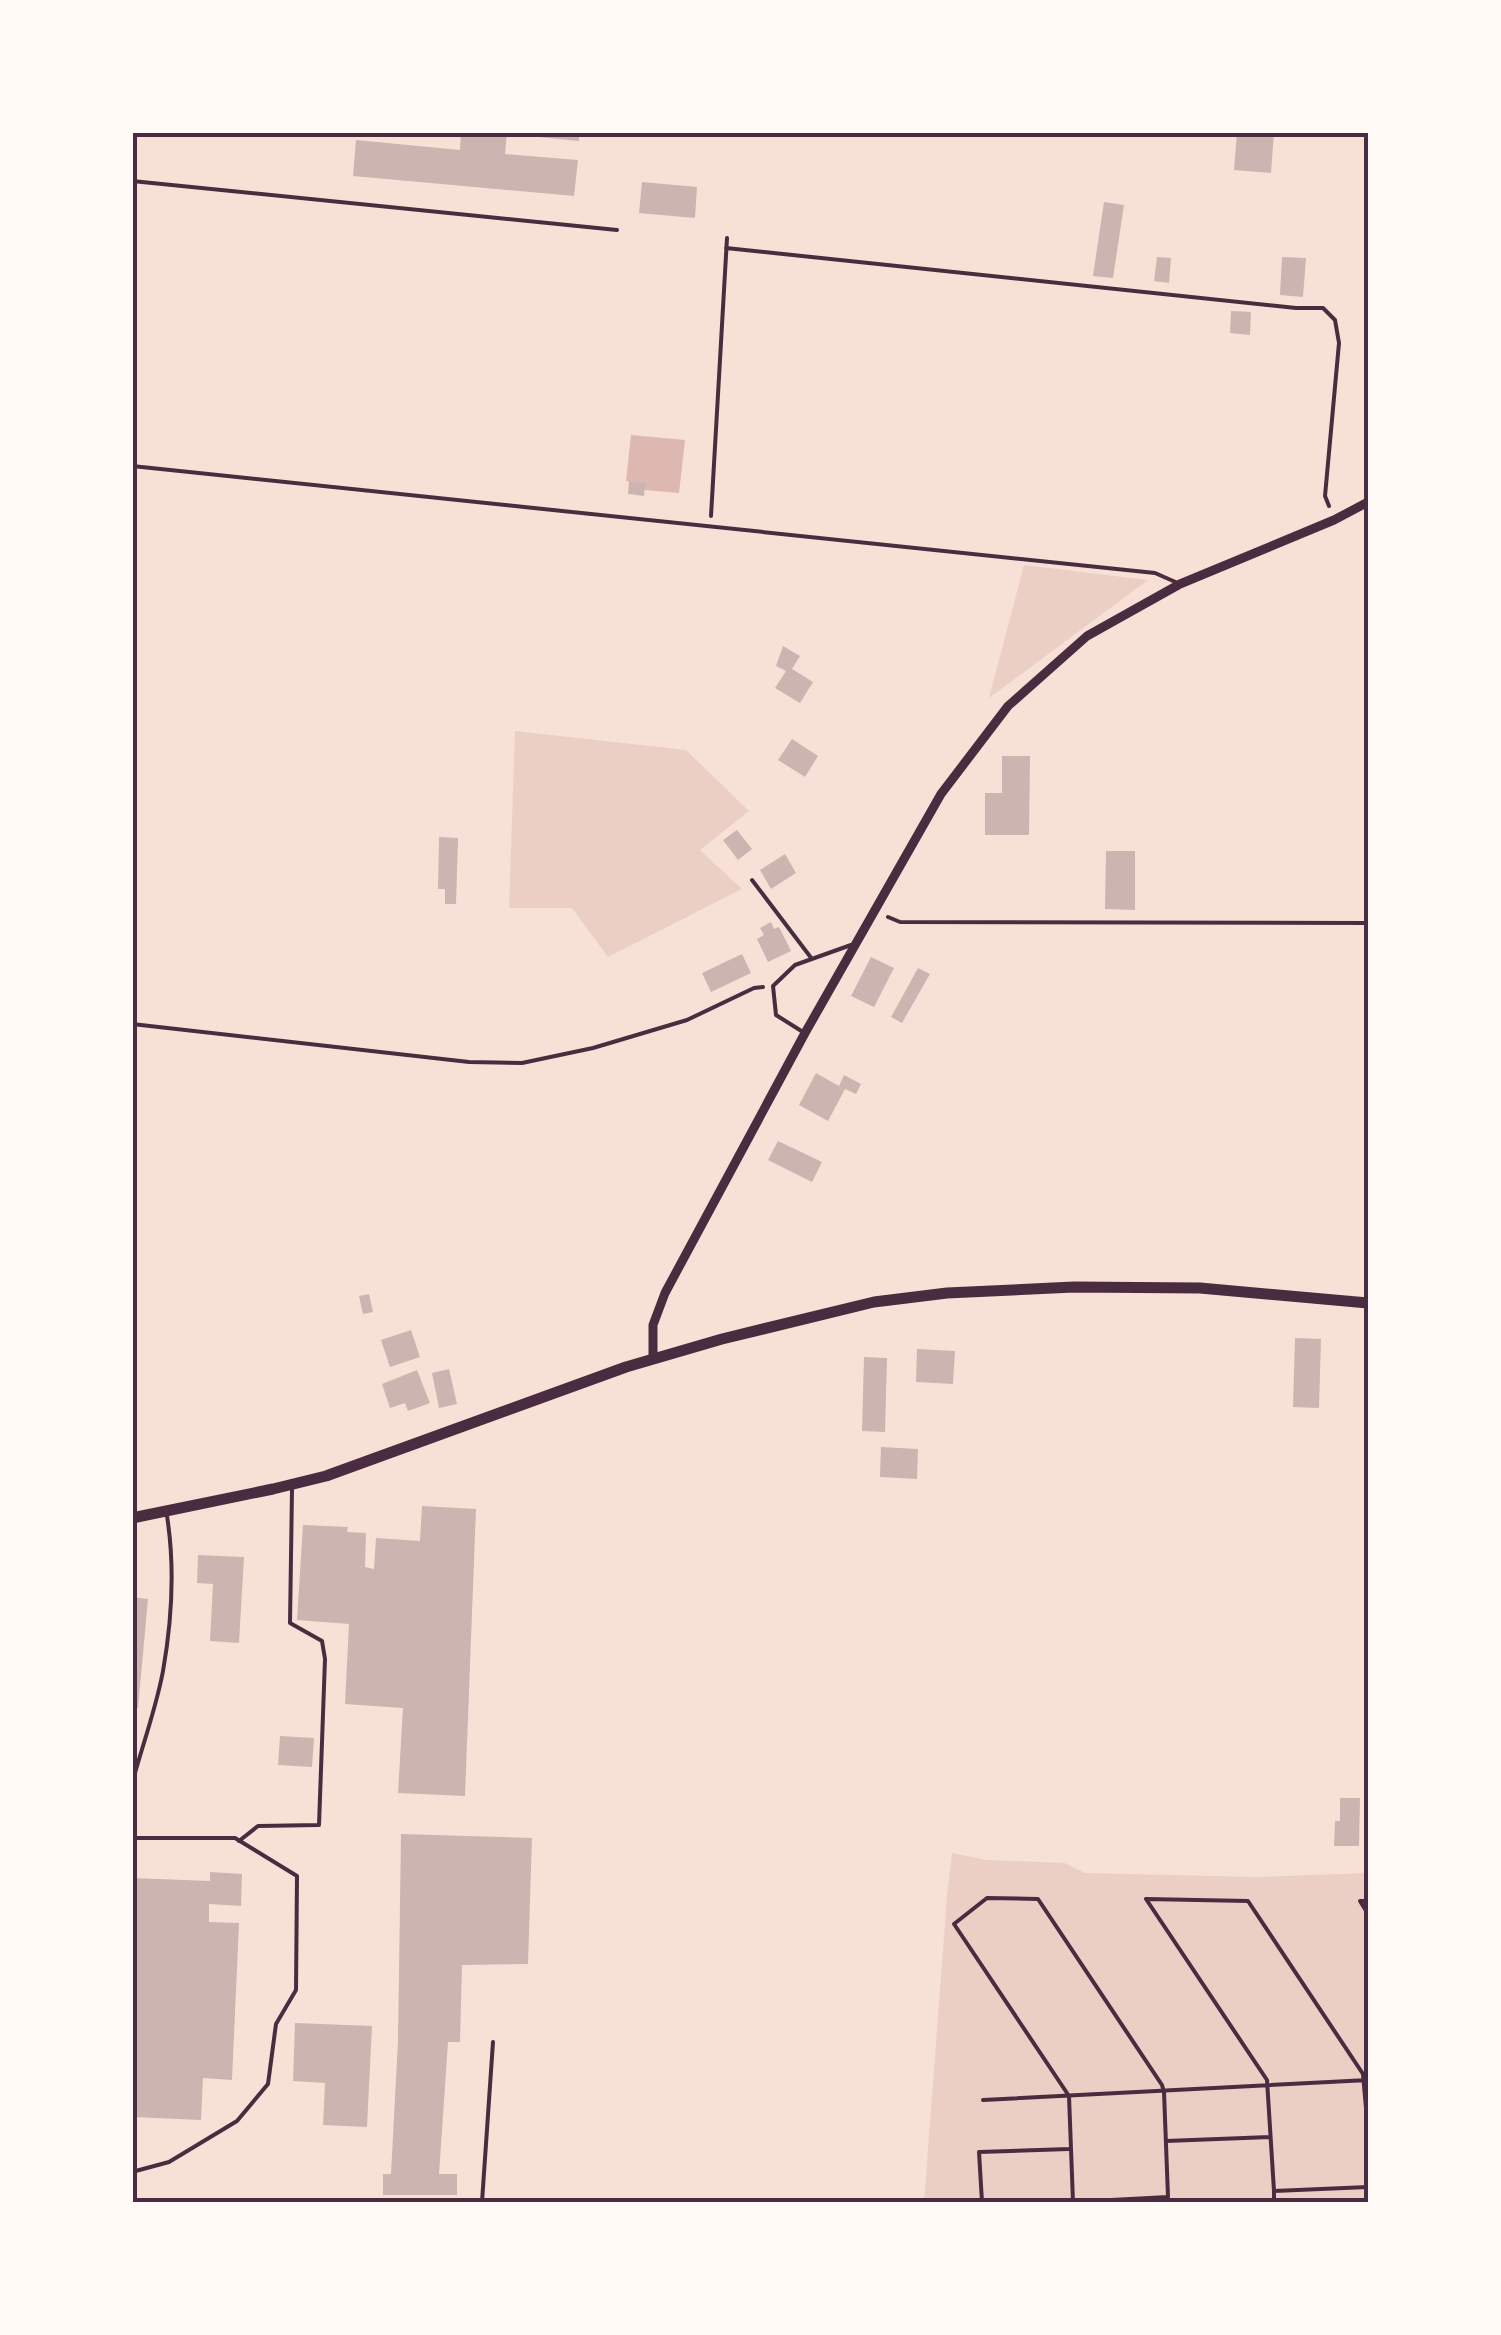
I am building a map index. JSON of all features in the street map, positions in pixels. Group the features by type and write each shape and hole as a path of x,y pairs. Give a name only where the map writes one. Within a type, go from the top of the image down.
{"street":[{"path":"653,1359 651,1341 658,1310 805,1033 941,794 1008,706 1087,636 1180,584 1368,502"},
{"path":"132,1518 292,1485 363,1464 653,1359 874,1302 947,1292 1164,1287 1368,1302"}],"lane":[{"path":"132,466 1155,572 1180,584"},
{"path":"752,880 812,959"},
{"path":"805,1033 776,1014 773,986 795,965 855,944"},
{"path":"239,1841 258,1826 319,1824 325,1658 322,1641 290,1623 292,1485"},
{"path":"132,1784 162,1672 172,1594 172,1545 166,1512"},
{"path":"132,1838 235,1838 298,1876 296,1990 276,2024 268,2084 237,2121 169,2162 132,2172"},
{"path":"482,2202 493,2042"}],"path":[{"path":"132,181 617,230"},
{"path":"710,526 727,238"},
{"path":"726,248 1323,308 1335,320 1340,342 1325,496 1334,520"},
{"path":"874,912 900,922 1368,923"},
{"path":"132,1024 469,1062 522,1063 592,1048 687,1020 754,988 773,986"},
{"path":"987,1898 1038,1899 1162,2085 1168,2197 1073,2202 1068,2096 954,1924 987,1898"},
{"path":"1274,2202 1267,2080 1146,1900 1248,1901 1366,2081 1368,2164"},
{"path":"1368,1901 1360,1901 1368,1914"},
{"path":"983,2100 1366,2081"},
{"path":"1166,2141 1270,2137"},
{"path":"982,2202 979,2152 1070,2148"},
{"path":"1274,2190 1368,2187"}],"shaded area":[{"path":"631,435 685,440 679,493 644,490 644,483 626,481"},
{"path":"1024,565 1148,580 989,698"},
{"path":"515,731 686,750 749,811 700,850 742,889 608,957 572,908 509,908"},
{"path":"952,1853 987,1860 1065,1863 1085,1873 1258,1877 1368,1873 1368,2202 924,2202"}],"building":[{"path":"461,132 507,132 505,154 578,160 574,196 353,176 356,140 460,150"},
{"path":"579,132 579,141 517,135"},
{"path":"1237,132 1274,132 1271,173 1234,170"},
{"path":"642,182 697,187 695,218 639,213"},
{"path":"1104,202 1124,205 1113,278 1093,276"},
{"path":"1157,257 1171,258 1169,283 1154,281"},
{"path":"1282,257 1306,258 1303,297 1280,295"},
{"path":"1231,311 1251,312 1250,335 1230,333"},
{"path":"629,481 645,483 644,496 628,494"},
{"path":"783,646 800,656 792,669 813,682 800,703 775,688 786,671 776,666"},
{"path":"792,739 818,756 805,777 778,760"},
{"path":"1002,756 1030,756 1029,835 985,835 985,793 1002,793"},
{"path":"737,830 752,849 738,860 723,840"},
{"path":"439,837 458,838 456,904 445,904 445,889 438,889"},
{"path":"1106,851 1135,851 1135,910 1105,909"},
{"path":"785,854 796,873 771,889 760,870"},
{"path":"771,922 774,929 779,927 791,951 768,962 757,939 764,935 760,928"},
{"path":"742,954 751,973 711,992 702,973"},
{"path":"871,957 894,968 874,1007 851,996"},
{"path":"918,968 930,974 902,1023 891,1017"},
{"path":"816,1073 839,1086 844,1075 861,1084 856,1094 845,1089 828,1121 799,1105"},
{"path":"778,1141 822,1162 812,1182 768,1160"},
{"path":"369,1294 373,1312 363,1314 359,1296"},
{"path":"411,1330 420,1357 390,1367 381,1340"},
{"path":"1295,1338 1321,1339 1319,1408 1293,1407"},
{"path":"917,1349 955,1351 953,1384 916,1382"},
{"path":"864,1357 887,1358 885,1432 862,1431"},
{"path":"449,1369 457,1404 439,1408 432,1373"},
{"path":"417,1370 430,1403 408,1411 405,1403 390,1408 382,1384"},
{"path":"881,1447 918,1449 917,1479 880,1477"},
{"path":"422,1506 476,1509 465,1796 398,1793 403,1708 345,1704 349,1624 297,1620 303,1525 348,1527 347,1532 366,1533 365,1567 374,1569 376,1538 420,1541"},
{"path":"198,1555 244,1557 239,1643 210,1641 213,1584 197,1583"},
{"path":"132,1597 148,1599 138,1708 132,1708"},
{"path":"280,1736 314,1738 312,1767 278,1765"},
{"path":"1340,1798 1360,1798 1359,1846 1334,1846"},
{"path":"401,1834 532,1838 528,1964 462,1965 460,2042 448,2042 439,2174 457,2174 457,2195 383,2195 383,2174 391,2174 398,2041"},
{"path":"210,1872 242,1874 241,1906 209,1904 209,1922 239,1923 232,2080 203,2078 201,2120 132,2117 132,1878 210,1881"},
{"path":"295,2023 372,2026 367,2127 323,2125 325,2083 293,2081"}]}
